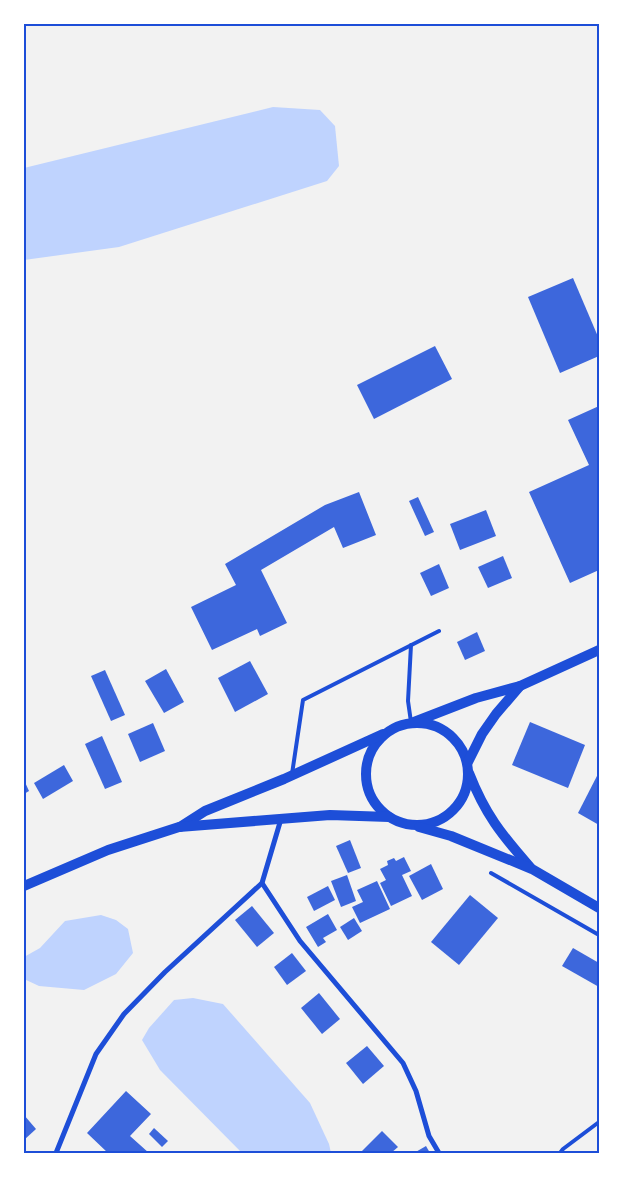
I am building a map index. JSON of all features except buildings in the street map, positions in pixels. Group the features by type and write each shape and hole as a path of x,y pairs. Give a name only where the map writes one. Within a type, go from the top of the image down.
{"main road":[{"path":"180,827 205,811 292,775 389,730 476,698 520,686 599,650"},
{"path":"413,825 427,824 439,820 458,805 467,785 468,766 482,734 520,686"},
{"path":"411,723 422,723 444,730 461,746 479,798 493,823 532,869"},
{"path":"388,817 371,797 367,785 366,772 368,759 374,747 389,730"},
{"path":"24,886 108,850 180,827 330,815 388,817 452,836 532,869 599,908"}],"street":[{"path":"56,1153 96,1054 124,1014 164,972 262,882 281,819"},
{"path":"262,882 300,941 403,1063 416,1091 429,1136 438,1153"}],"lane":[{"path":"292,775 303,700 439,630"},
{"path":"411,645 408,701 411,723"},
{"path":"491,873 599,935"},
{"path":"560,1153 563,1148 599,1122"}],"water":[{"path":"273,107 320,110 335,126 339,166 327,181 119,247 24,260 24,168"},
{"path":"101,915 116,920 128,929 133,953 116,974 84,990 39,986 24,979 24,957 40,948 65,921"},
{"path":"193,998 223,1004 310,1103 329,1144 331,1153 242,1153 160,1070 142,1040 149,1028 174,1000"}]}
